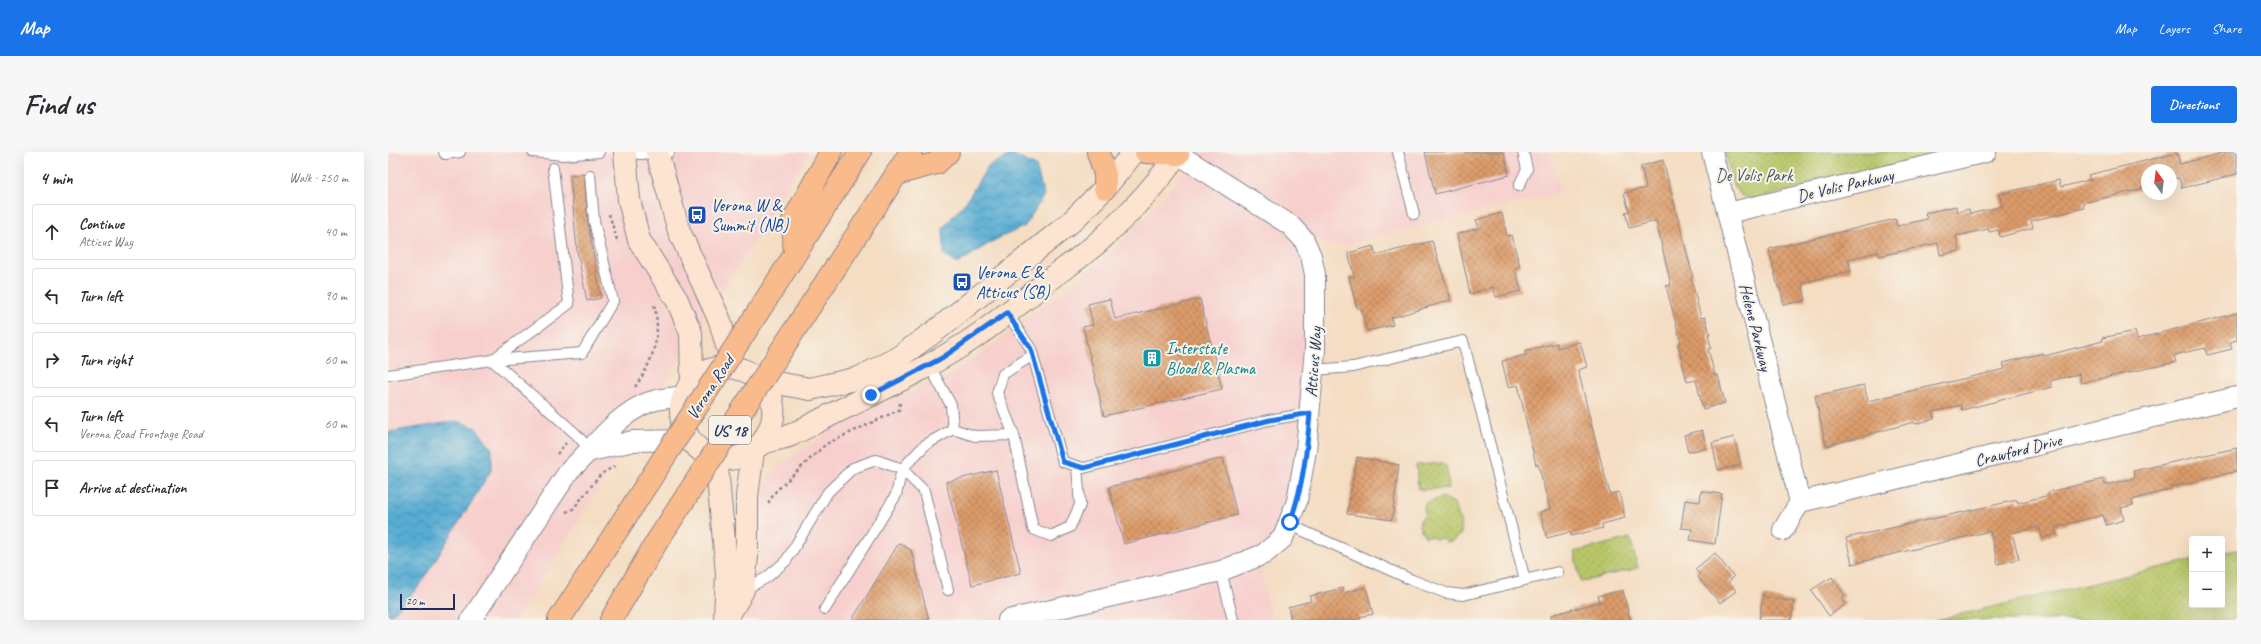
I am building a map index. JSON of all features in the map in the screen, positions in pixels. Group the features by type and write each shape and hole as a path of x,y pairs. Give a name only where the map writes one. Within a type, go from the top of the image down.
{"highway":[{"path":"796,254 793,221 831,152"},
{"name":"Verona Road","path":"559,620 796,254 860,152"},
{"name":"US 18","path":"611,620 656,544 911,152"},
{"path":"896,174 937,163 948,152"},
{"path":"1098,152 1105,174 1105,188"},
{"path":"1146,152 1177,153"}],"street":[{"path":"625,152 629,200 639,240 677,300 691,333 688,389 681,411 683,427 690,440 701,451 716,458 728,459 741,456 758,447 798,432 929,365 967,342 1007,313 1107,235 1177,153"},
{"path":"661,152 679,231 720,322 733,367"},
{"path":"760,380 810,389 859,378 899,357 1032,256 1071,222 1105,188 1134,152"},
{"name":"Helene Parkway","path":"1712,152 1800,502"},
{"name":"De Volis Parkway","path":"1728,213 1986,152"},
{"name":"Atticus Way","path":"1008,620 1221,571 1264,554 1283,538 1297,501 1306,450 1313,370 1316,289 1311,256 1304,240 1290,225 1177,153"},
{"path":"472,620 570,471 591,451 615,424 648,402 688,389 704,372 718,367 733,367 748,371 760,380 768,391 773,404 773,417 770,430 758,447 747,496 748,557 743,590 725,620"},
{"name":"Crawford Drive","path":"1800,502 2237,397"},
{"path":"591,451 633,440 690,440"},
{"path":"716,458 727,573 725,620"},
{"path":"1783,530 1800,502"}],"lane":[{"path":"444,152 445,154 460,152"},
{"path":"533,152 563,154 599,152"},
{"path":"625,152 641,154 661,152"},
{"path":"1398,152 1414,214"},
{"path":"1520,186 1527,169 1523,152"},
{"path":"492,360 569,304 553,168"},
{"path":"388,375 492,360 582,353 613,301 594,220 590,175"},
{"path":"1007,313 1031,349 1063,462 1084,468 1270,420 1310,413"},
{"path":"1313,370 1335,370 1353,367 1463,341 1525,580"},
{"path":"1033,355 1002,374 997,393 1014,435 1033,529 1051,536 1070,527 1080,505 1077,466"},
{"path":"492,360 576,434 591,451"},
{"path":"929,365 951,405 953,429"},
{"path":"825,609 896,495 902,469 925,445 953,429 974,436 1014,435"},
{"path":"743,590 766,578 786,561 828,492 853,468 876,460 902,469 924,491 948,590"},
{"path":"1288,524 1412,580 1446,592 1463,595 1558,572"},
{"path":"1221,571 1233,620"}],"path":[{"path":"609,211 614,235 620,246"},
{"path":"630,391 646,372 658,336 659,321 654,302"},
{"path":"766,508 776,491 826,444 900,410"},
{"path":"552,460 576,434"},
{"path":"574,509 601,474 621,462"}],"shaded area":[{"path":"388,152 809,152 516,620 388,620"},
{"path":"1197,152 1550,152 1560,193 1337,246 1304,240 1315,274 1290,522 1254,553 1262,578 1272,620 743,620 752,602 761,553 759,492 779,465 853,416 942,379 989,348 1115,250 1168,192"}],"green space":[{"name":"De Volis Park","path":"1725,152 1949,152 1755,199 1742,196 1734,188"},
{"path":"1443,463 1447,468 1449,488 1422,490 1418,488 1416,465"},
{"path":"1443,497 1454,503 1461,526 1461,534 1452,541 1446,542 1442,538 1435,539 1431,536 1425,537 1419,526 1420,520 1425,515 1424,506 1426,503"},
{"path":"1630,538 1638,568 1581,582 1574,552"},
{"path":"2237,550 2237,620 1936,620 2189,561 2189,608 2225,608 2225,552"}],"water":[{"path":"1012,154 1036,166 1044,195 1025,226 993,241 957,264 944,254 943,228 967,200 988,166"},
{"path":"457,421 476,428 492,449 492,469 420,585 393,614 388,615 388,432"}],"building":[{"path":"1425,152 1504,152 1509,175 1435,194"},
{"path":"2226,152 2237,152 2237,174 2182,188 2179,178 2177,178 2177,164 2141,164 2141,189 2083,203 2084,208 2031,221 2033,228 2000,237 1999,230 1989,232 1988,229 1956,236 1959,251 1940,255 1938,243 1879,256 1878,252 1848,259 1851,271 1802,283 1806,300 1784,305 1780,288 1778,288 1769,249 1895,219 1897,226 1927,219 1925,213 1956,206 1957,212 1969,209 1970,214 2002,206 1999,194 2059,180 2061,187 2090,180 2088,175 2177,153 2180,164"},
{"path":"1663,160 1693,277 1691,278 1701,318 1705,317 1710,334 1708,334 1711,348 1708,349 1715,376 1718,375 1725,403 1703,409 1696,380 1687,382 1678,344 1681,343 1666,286 1671,285 1656,221 1629,228 1625,212 1629,211 1624,193 1646,188 1641,166"},
{"path":"584,174 588,222 601,298 587,301 577,250 570,176"},
{"path":"1502,213 1507,236 1511,235 1520,267 1515,268 1521,291 1496,297 1493,287 1470,294 1457,234 1479,228 1476,220"},
{"path":"1432,241 1451,300 1391,318 1393,325 1367,331 1361,308 1357,308 1349,277 1354,276 1348,253 1373,246 1376,255"},
{"name":"Interstate Blood & Plasma","path":"1110,299 1115,319 1200,299 1222,389 1104,416 1083,327 1093,325 1088,304"},
{"path":"2237,313 2237,340 2230,342 2232,349 2207,355 2205,348 2174,355 2176,362 2081,383 2079,374 2050,381 2052,387 1962,410 1961,405 1933,412 1934,419 1915,424 1914,422 1826,446 1815,396 1864,385 1868,401 2005,369 2003,363 2043,353 2044,356 2103,341 2102,338 2135,331 2137,339"},
{"path":"1580,342 1587,367 1578,370 1595,439 1610,494 1619,492 1625,518 1602,524 1603,528 1571,536 1570,532 1547,538 1540,512 1550,509 1538,464 1536,465 1518,385 1508,387 1502,361 1526,355 1524,351 1557,343 1557,348"},
{"path":"1702,430 1707,448 1688,452 1684,435"},
{"path":"1734,437 1741,465 1718,470 1712,443"},
{"path":"2237,448 2237,471 2171,487 2171,489 2132,500 2133,505 2121,508 2124,520 2106,525 2103,515 2055,527 2057,534 2042,538 2039,527 2012,533 2019,559 1998,564 1990,531 1852,564 1846,538 2017,500 2018,503 2049,495 2048,492 2104,479 2105,485 2135,478 2133,471"},
{"path":"1357,457 1399,465 1392,520 1347,514"},
{"path":"1223,458 1237,515 1124,544 1109,487"},
{"path":"996,470 1021,573 972,585 946,482"},
{"path":"1701,491 1722,494 1715,544 1690,540 1692,529 1681,528 1685,500 1700,502"},
{"path":"899,543 911,550 929,620 852,620"},
{"path":"1715,553 1734,577 1728,582 1736,591 1720,603 1698,577 1700,575 1695,569"},
{"path":"1832,577 1845,596 1842,598 1846,604 1829,616 1811,590"},
{"path":"1366,587 1373,614 1359,617 1360,620 1291,620 1288,607 1311,601 1310,596 1343,588 1344,593"},
{"path":"1623,590 1630,620 1551,620 1551,615 1600,602 1598,596"},
{"path":"1763,596 1794,602 1791,620 1759,620"}],"place":[{"name":"Verona W & Summit (NB)","path":"697,215"},
{"name":"Verona E & Atticus (SB)","path":"962,282"},
{"name":"Interstate Blood & Plasma","path":"1152,358"}],"route":[{"path":"871,395 942,358 977,336 1007,313 1031,349 1047,400 1063,462 1084,468 1270,420 1310,413 1306,450 1297,501 1290,522"}]}
